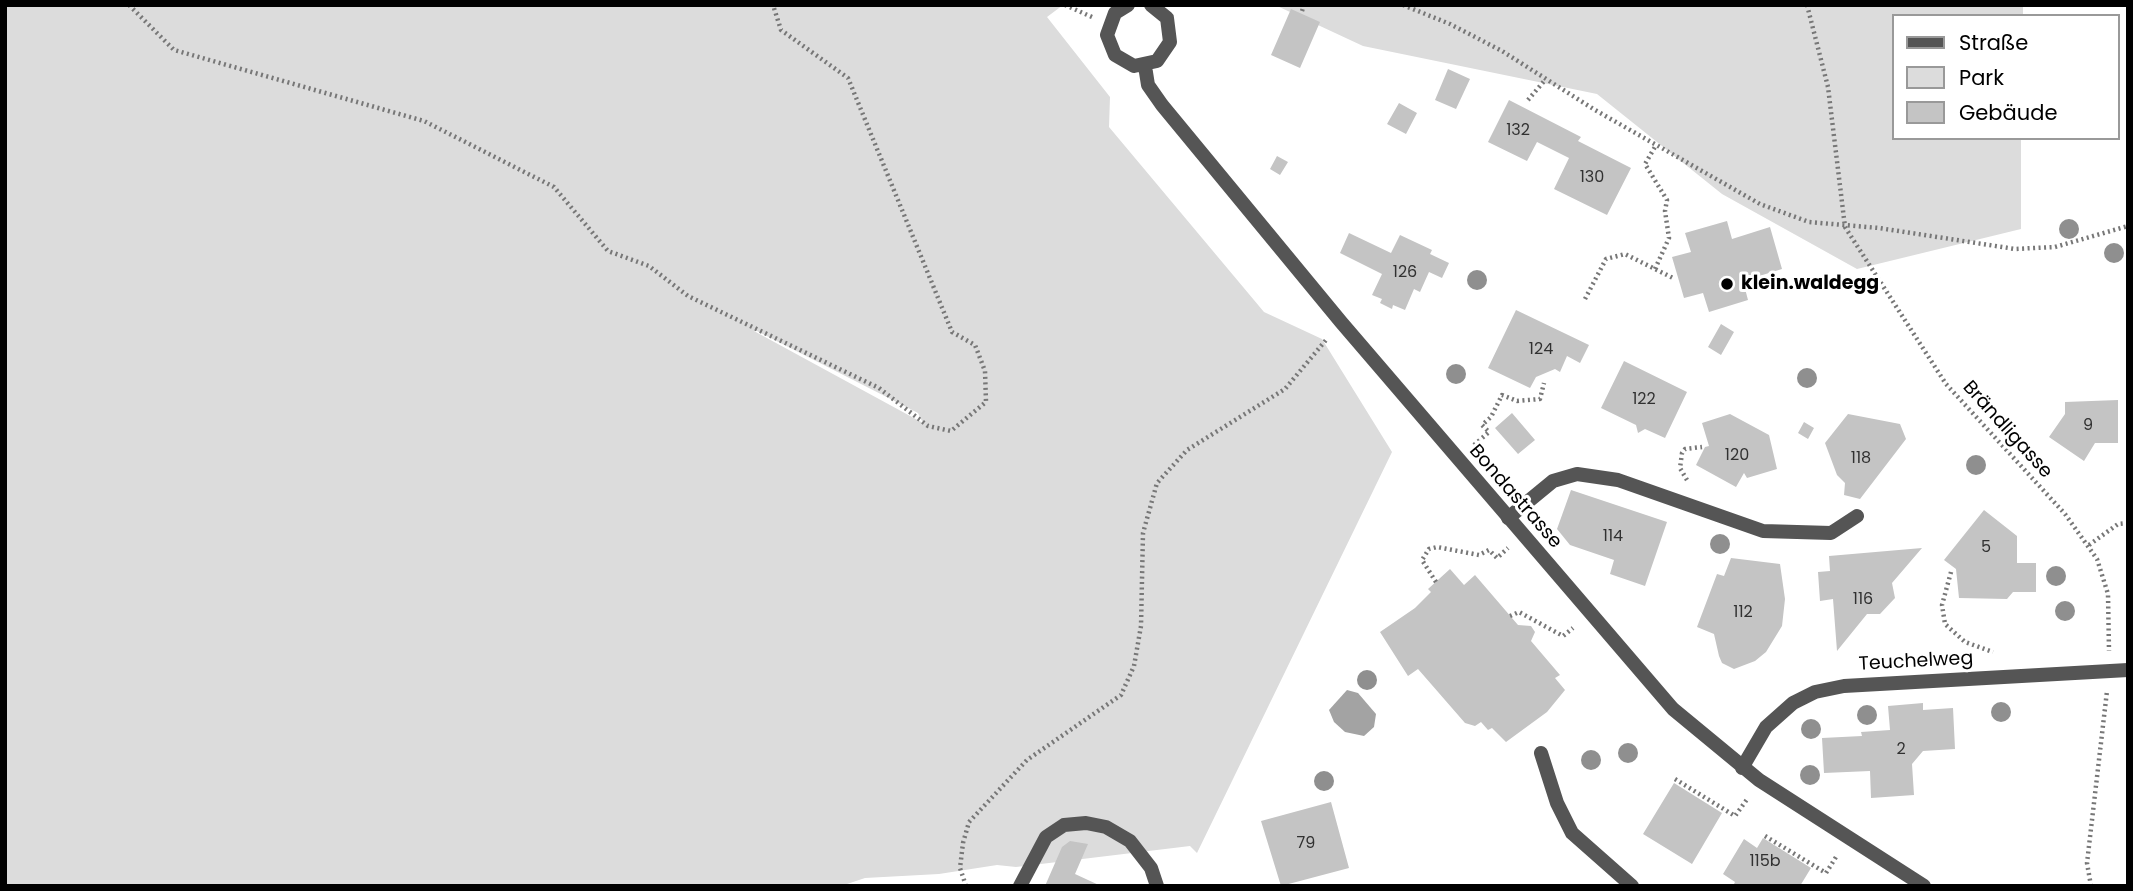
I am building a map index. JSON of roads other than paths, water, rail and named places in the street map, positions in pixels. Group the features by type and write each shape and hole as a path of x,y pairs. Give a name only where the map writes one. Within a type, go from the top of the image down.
{"street":[{"path":"1128,5 1115,13 1109,24 1109,46 1124,62 1145,66 1157,61 1170,42 1167,19 1151,5"},
{"name":"Bondastrasse","path":"1145,66 1149,85 1162,105 1508,519 1673,709 1742,768 1797,807 1924,886"},
{"path":"1508,519 1553,481 1577,474 1618,480 1763,531 1802,535 1832,533 1857,516"},
{"name":"Teuchelweg","path":"1742,768 1766,727 1793,703 1815,692 1844,685 2128,670"},
{"path":"1541,753 1557,803 1572,833 1632,886"},
{"path":"1020,886 1046,838 1064,825 1086,823 1107,827 1130,841 1151,868 1157,886"}],"place":[{"name":"klein.waldegg","path":"1727,284"}]}
